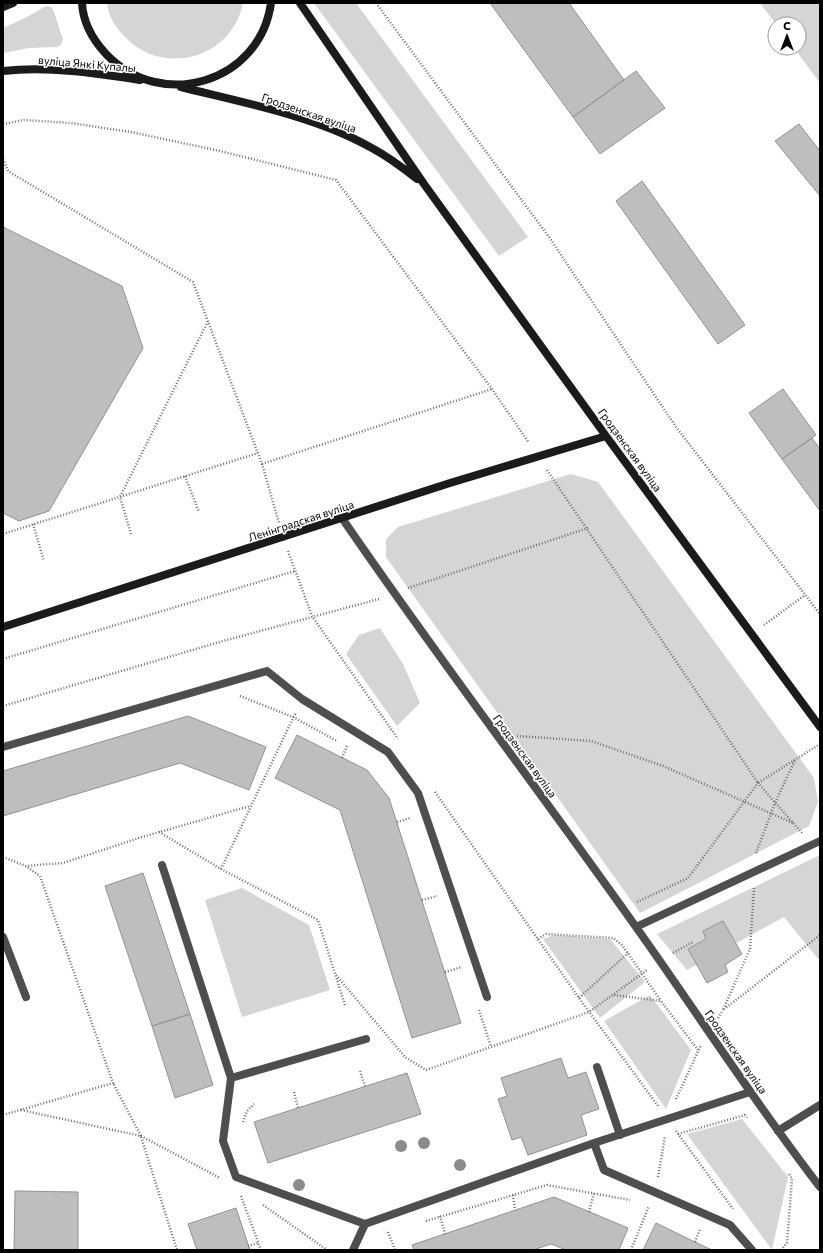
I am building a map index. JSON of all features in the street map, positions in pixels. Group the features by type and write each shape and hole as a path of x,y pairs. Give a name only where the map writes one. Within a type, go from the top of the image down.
{"main road":[{"path":"3,7 13,3"},
{"path":"82,3 82,13 95,42 117,66 146,80"},
{"path":"176,86 203,82 228,70 248,53 263,30 271,3"},
{"name":"Гродзенская вуліца","path":"300,3 424,184 751,635 820,727"},
{"name":"вуліца Янкі Купалы","path":"3,71 71,71 146,80"},
{"name":"Гродзенская вуліца","path":"146,80 272,110 340,132 369,146 424,184"},
{"name":"Ленінградская вуліца","path":"3,627 342,518 606,436"}],"street":[{"name":"Гродзенская вуліца","path":"342,518 393,593 636,927 663,958 750,1092 820,1187"},
{"path":"3,747 267,671 302,698 388,752 418,793 487,997"},
{"path":"636,927 820,841"},
{"path":"162,865 231,1078 223,1141 236,1177 365,1224 594,1143 750,1092"},
{"path":"3,937 6,952 26,997"},
{"path":"231,1078 366,1039"},
{"path":"598,1067 620,1135"},
{"path":"778,1131 820,1106"},
{"path":"594,1143 604,1170 730,1224 752,1250"},
{"path":"353,1250 365,1224"}],"path":[{"path":"376,3 550,238 676,427 820,614"},
{"path":"3,124 24,120 71,123 130,132 220,151 336,180 492,389 588,528 758,783 796,824 770,814 745,801 663,766 591,741 510,735"},
{"path":"3,159 8,171 193,282 262,464 492,389"},
{"path":"3,173 8,171"},
{"path":"131,534 120,497 208,321"},
{"path":"3,534 258,453"},
{"path":"185,476 199,512"},
{"path":"33,524 44,561"},
{"path":"3,706 312,616 382,598 588,528"},
{"path":"3,659 295,571"},
{"path":"751,635 805,595"},
{"path":"312,616 403,746"},
{"path":"234,693 293,718 353,749"},
{"path":"222,868 302,698"},
{"path":"631,905 688,878 758,783 820,744"},
{"path":"342,758 347,746"},
{"path":"756,854 770,814 795,759"},
{"path":"434,791 589,1012 735,1211"},
{"path":"26,866 63,863 159,832 250,806"},
{"path":"397,822 415,817"},
{"path":"159,832 318,920 345,1005"},
{"path":"3,858 26,866 40,876 113,1084 141,1136 177,1250"},
{"path":"754,887 750,949 723,1010 820,935"},
{"path":"422,900 441,895"},
{"path":"538,939 546,934 613,938 622,945 660,1001 698,1050 668,1120 655,1192"},
{"path":"336,975 405,1057 426,1070 589,1012 663,958 693,942"},
{"path":"579,998 628,953"},
{"path":"445,972 464,966"},
{"path":"614,995 660,1001"},
{"path":"477,1003 491,1048"},
{"path":"360,1071 365,1086"},
{"path":"3,1115 113,1084"},
{"path":"294,1092 298,1108"},
{"path":"242,1125 247,1111 254,1104"},
{"path":"20,1110 141,1136 224,1180"},
{"path":"678,1134 745,1115 750,1121"},
{"path":"781,1250 787,1244 792,1179 788,1173"},
{"path":"422,1222 547,1185 635,1201"},
{"path":"588,1212 594,1193"},
{"path":"240,1194 261,1250"},
{"path":"513,1195 515,1210"},
{"path":"257,1200 327,1250"},
{"path":"631,1250 650,1203 643,1202"},
{"path":"440,1216 445,1234"},
{"path":"383,1218 395,1250"},
{"path":"695,1242 701,1226"},
{"path":"383,1234 395,1230"},
{"path":"248,1246 258,1243"}],"shaded area":[{"path":"107,3 243,3 236,22 225,38 211,49 194,56 176,59 158,56 141,49 125,37 113,22"},
{"path":"314,3 356,3 528,237 499,256"},
{"path":"760,3 820,3 820,83 800,56 807,56 807,16 770,16"},
{"path":"46,6 51,7 54,12 63,38 61,45 57,47 29,48 3,53 3,28"},
{"path":"571,474 598,482 814,778 818,802 809,826 640,913 386,557 386,539 398,527"},
{"path":"380,628 403,664 420,703 397,726 346,654 359,635"},
{"path":"820,855 820,958 818,959 784,917 687,970 657,934"},
{"path":"242,888 309,925 330,990 242,1017 205,900"},
{"path":"554,935 610,939 645,982 600,1018 543,939"},
{"path":"650,995 691,1050 666,1109 604,1021"},
{"path":"742,1119 788,1177 772,1250 687,1134"}],"building":[{"path":"490,3 569,3 624,80 573,117"},
{"path":"636,71 665,108 600,154 573,117"},
{"path":"799,124 820,151 820,196 775,141"},
{"path":"642,181 745,325 718,344 616,201"},
{"path":"3,227 122,286 143,348 49,511 19,521 3,513"},
{"path":"783,389 816,435 782,459 749,413"},
{"path":"812,438 820,449 820,511 782,459"},
{"path":"188,716 266,747 249,790 180,763 3,816 3,771"},
{"path":"297,735 367,770 389,798 461,1023 412,1038 340,810 275,778"},
{"path":"143,873 190,1014 152,1026 105,886"},
{"path":"723,921 742,954 725,965 728,972 707,983 688,949 706,939 703,931"},
{"path":"190,1014 213,1085 175,1098 152,1026"},
{"path":"561,1058 568,1078 586,1072 599,1109 581,1115 587,1135 528,1155 521,1137 512,1140 498,1099 507,1096 501,1078"},
{"path":"407,1073 421,1114 268,1163 254,1122"},
{"path":"15,1191 78,1192 78,1250 14,1250"},
{"path":"554,1197 628,1228 619,1250 566,1250 551,1244 533,1250 414,1250 412,1245"},
{"path":"236,1208 250,1250 197,1250 188,1224"},
{"path":"656,1223 695,1242 712,1250 643,1250"}]}
